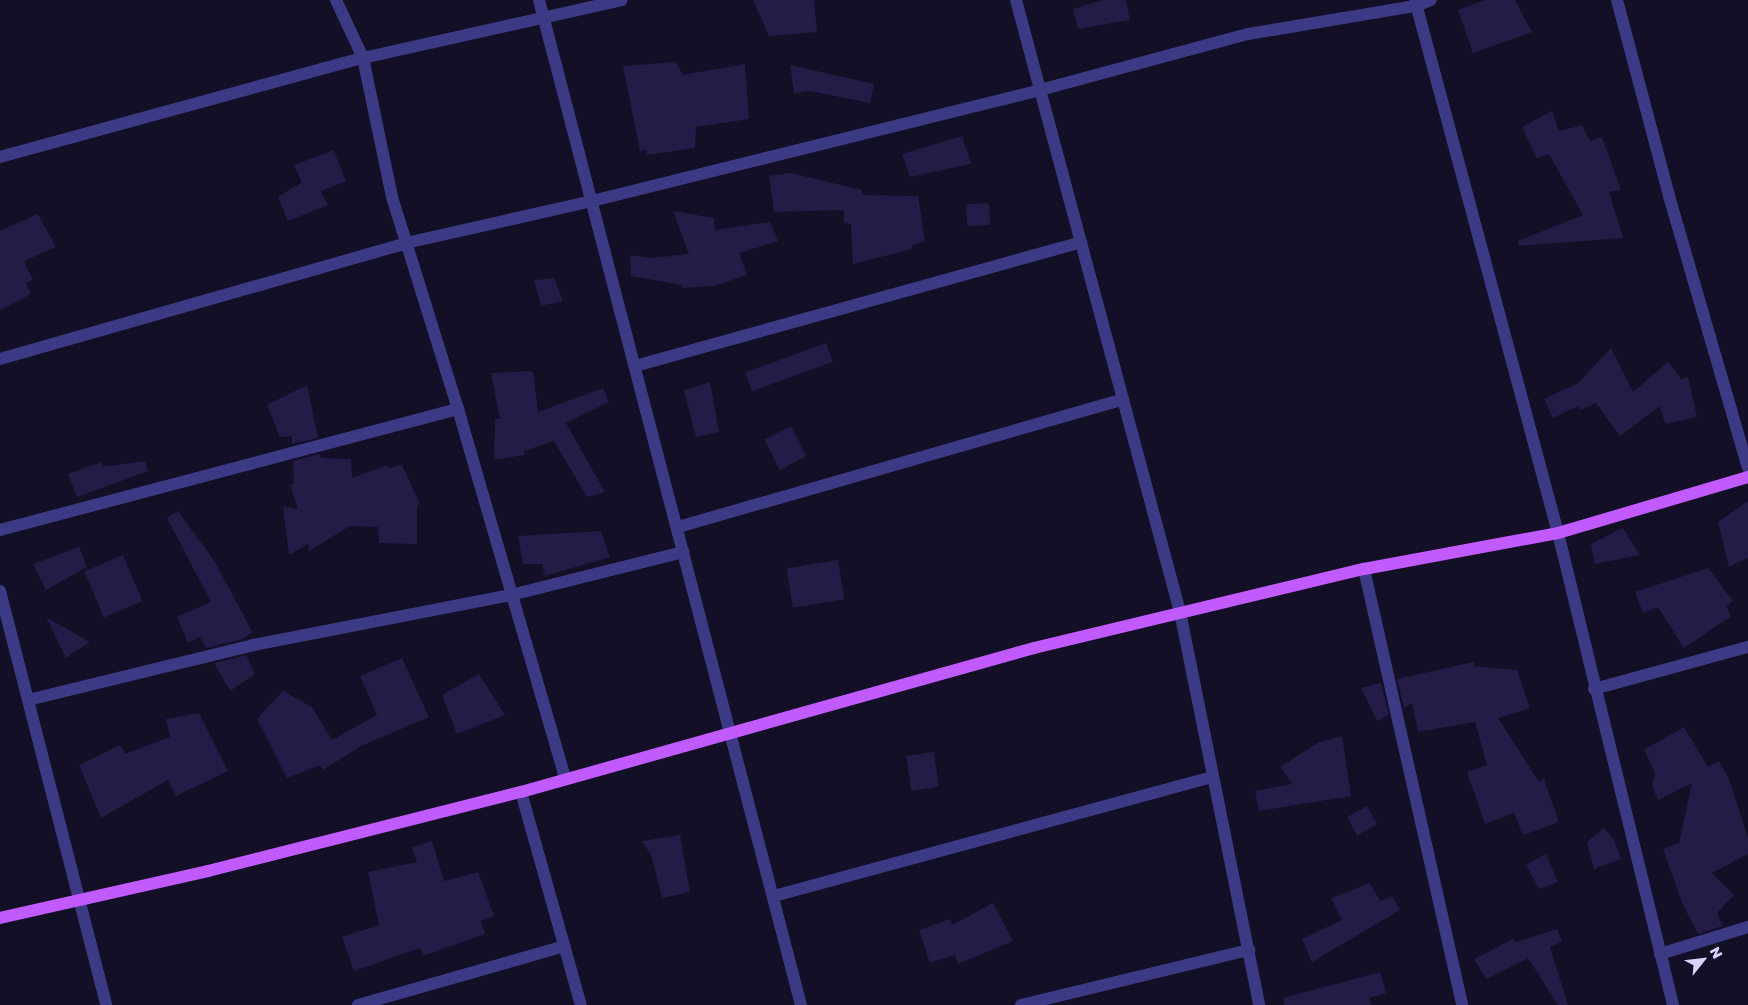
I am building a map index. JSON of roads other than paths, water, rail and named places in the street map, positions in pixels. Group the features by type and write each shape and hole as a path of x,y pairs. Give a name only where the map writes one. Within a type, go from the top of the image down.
{"main road":[{"path":"0,918 79,898 208,870 521,792 565,777 731,731 1180,612 1364,569 1558,533 1748,477"}],"street":[{"path":"336,0 363,58 382,158 406,243 458,409 565,777"},
{"path":"539,0 774,896 800,1005"},
{"path":"0,156 363,58 622,0"},
{"path":"1016,0 1180,612 1259,1005"},
{"path":"0,359 406,243 592,201 1040,90 1248,34 1430,0"},
{"path":"1617,0 1669,196 1748,468"},
{"path":"1415,3 1558,533 1594,689 1672,1005"},
{"path":"636,366 1081,242"},
{"path":"678,527 1123,399"},
{"path":"0,530 458,409"},
{"path":"28,700 254,644 511,595 684,552"},
{"path":"1364,569 1462,1005"},
{"path":"0,591 106,1005"},
{"path":"1594,689 1748,648"},
{"path":"774,896 1212,778"},
{"path":"521,792 581,1005"},
{"path":"1660,954 1748,927"},
{"path":"358,1005 565,946"},
{"path":"1021,1005 1248,950"}]}
